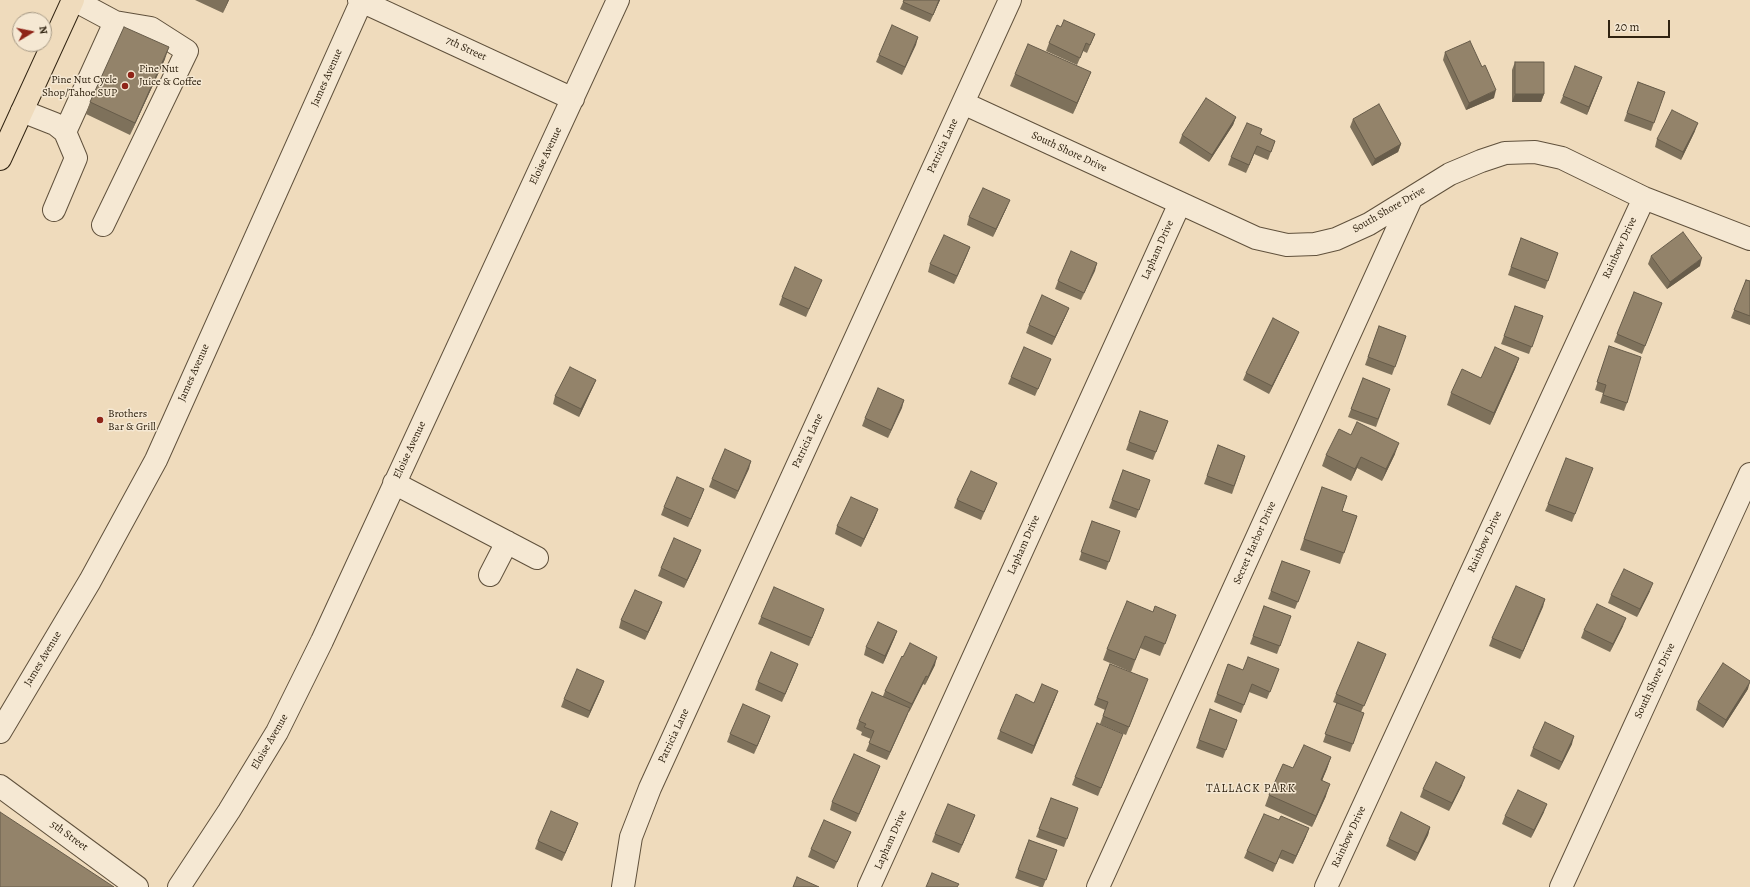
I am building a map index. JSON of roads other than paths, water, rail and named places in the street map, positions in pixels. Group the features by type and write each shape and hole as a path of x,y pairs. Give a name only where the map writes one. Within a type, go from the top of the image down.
{"main road":[{"path":"0,159 73,0"}],"street":[{"path":"73,0 115,22 151,28 187,50 103,225"},
{"name":"7th Street","path":"361,0 573,98"},
{"name":"James Avenue","path":"0,732 90,581 156,460 361,0"},
{"name":"Eloise Avenue","path":"179,887 229,811 278,732 322,641 618,0"},
{"name":"Patricia Lane","path":"623,887 631,837 650,788 1010,0"},
{"path":"65,132 115,22"},
{"name":"South Shore Drive","path":"963,103 1256,238 1287,245 1315,244 1336,239 1369,224 1450,174 1505,153 1535,152 1562,158 1644,198 1750,238"},
{"path":"22,111 55,124 65,132 76,158 54,210"},
{"name":"Rainbow Drive","path":"1326,887 1644,198"},
{"name":"Secret Harbor Drive","path":"1098,887 1411,199"},
{"name":"Lapham Drive","path":"869,887 1180,203"},
{"name":"South Shore Drive","path":"1561,887 1750,474"},
{"path":"394,483 537,558"},
{"path":"490,575 507,542"},
{"name":"5th Street","path":"0,786 137,887"}],"place":[{"name":"Pine Nut Juice & Coffee","path":"131,75"},
{"name":"Pine Nut Cycle Shop/Tahoe SUP","path":"125,86"},
{"name":"Brothers Bar & Grill","path":"100,420"}],"district":[{"name":"TALLACK PARK","path":"1251,789"}]}
